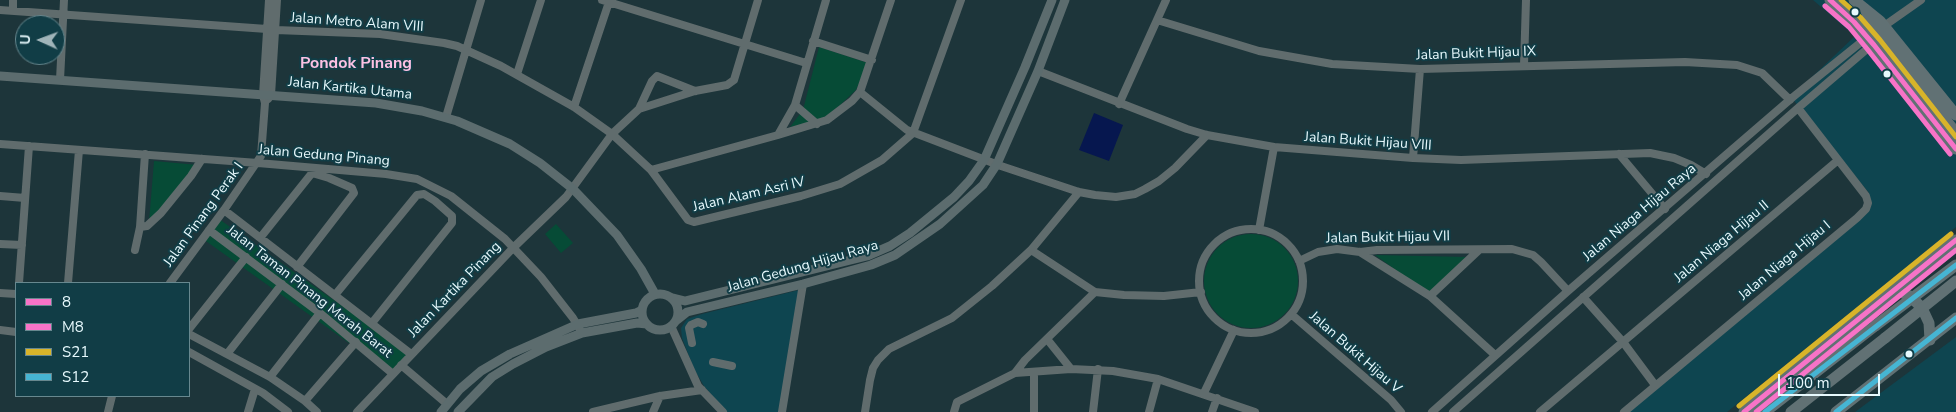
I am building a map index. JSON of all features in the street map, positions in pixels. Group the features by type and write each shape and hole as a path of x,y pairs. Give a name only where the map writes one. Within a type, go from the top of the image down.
{"highway":[{"path":"1830,0 1956,149"},
{"path":"1854,0 1886,27 1956,115"},
{"path":"1866,11 1871,24 1878,34 1956,133"},
{"path":"1744,412 1955,242"},
{"path":"1765,412 1956,265"},
{"path":"1791,412 1956,281"},
{"path":"1895,290 1910,296 1922,308 1928,323 1930,340"},
{"path":"1836,412 1956,318"}],"main road":[{"name":"Jalan Gedung Hijau Raya","path":"673,298 684,301 867,256 890,246 910,233 954,197 969,181 984,160 1052,0"},
{"name":"Jalan Gedung Hijau Raya","path":"674,323 687,312 803,284 871,265 895,255 940,224 983,185 997,164 1038,72 1065,0"},
{"name":"Jalan Kartika Utama","path":"0,76 266,98 398,106 446,117 510,144 540,163 573,189 617,235 641,269 655,294"},
{"path":"655,294 664,294 673,298 678,308 674,323 661,330 647,324 642,310 646,300 655,294"},
{"path":"441,412 460,389 481,371 519,350 578,324 636,313 642,310"},
{"path":"458,412 492,377 546,347 582,334 637,323 647,324"}],"street":[{"path":"13,0 13,11"},
{"path":"0,10 64,15 64,0"},
{"path":"266,98 269,0"},
{"path":"266,98 276,30 278,0"},
{"path":"446,117 481,0"},
{"path":"517,74 541,0"},
{"path":"639,108 695,91 731,83 734,80 758,0"},
{"path":"778,135 795,106 806,63 826,0"},
{"path":"651,170 817,124 839,112 860,92 890,0"},
{"path":"913,132 961,0"},
{"path":"1119,104 1166,0"},
{"path":"1524,65 1526,0"},
{"path":"1886,27 1921,0"},
{"path":"574,107 606,1 806,63"},
{"path":"65,15 267,29"},
{"name":"Jalan Bukit Hijau IX","path":"1157,20 1259,51 1316,62 1420,69 1684,62 1737,65 1762,73 1790,100"},
{"name":"Jalan Metro Alam VIII","path":"276,30 380,34 444,42 517,74"},
{"path":"813,41 872,60"},
{"name":"Jalan Niaga Hijau Raya","path":"1432,412 1568,291 1790,100 1866,43"},
{"name":"Jalan Niaga Hijau Raya","path":"1452,412 1798,108 1866,43"},
{"path":"60,80 61,65"},
{"path":"1412,158 1420,69"},
{"name":"Jalan Bukit Hijau VIII","path":"1038,72 1119,104 1207,135 1274,147 1461,160 1650,153 1674,158 1706,174"},
{"name":"Jalan Alam Asri IV","path":"517,74 574,107 612,134 651,170 688,220 694,222 801,196 840,184 882,160 913,132"},
{"path":"639,108 652,82 658,76 695,91"},
{"path":"860,92 901,126 913,132 984,160 1079,192 1116,197 1135,194 1159,181 1207,135"},
{"name":"Jalan Pinang Perak I","path":"171,282 258,162 261,156 266,98"},
{"path":"795,106 817,124"},
{"name":"Jalan Kartika Pinang","path":"357,412 513,248 573,189 612,134 639,108"},
{"name":"Jalan Niaga Hijau I","path":"1624,412 1866,209 1868,202 1866,196 1798,108"},
{"name":"Jalan Gedung Pinang","path":"0,144 258,162 386,174 417,179 450,196 505,239 541,277 578,324 582,334"},
{"path":"19,282 28,146"},
{"path":"1259,230 1274,147"},
{"path":"68,282 79,150"},
{"path":"135,250 140,227 145,154"},
{"path":"1619,154 1665,209"},
{"path":"140,227 147,226 161,213 202,158"},
{"name":"Jalan Niaga Hijau II","path":"1540,412 1837,160"},
{"path":"260,238 310,175 314,173 352,188 354,193 297,267"},
{"path":"865,412 874,368 889,349 952,318 966,308 1012,269 1031,250 1079,192"},
{"path":"335,295 420,194 424,194 452,216 452,223 372,323"},
{"path":"0,196 25,198"},
{"path":"224,210 411,354"},
{"path":"1246,229 1259,230 1272,233 1283,240 1292,250 1299,261 1302,272 1302,289 1298,305 1284,322 1265,332 1254,333 1234,330 1220,322 1209,311 1201,292 1200,280 1201,267 1206,256 1223,238 1234,232 1246,229"},
{"name":"Jalan Taman Pinang Merah Barat","path":"209,230 320,313 393,374"},
{"path":"1626,242 1633,251"},
{"path":"0,244 22,245"},
{"name":"Jalan Bukit Hijau VII","path":"1299,261 1318,252 1337,249 1360,252 1377,250 1512,249 1533,255 1568,291"},
{"path":"1031,250 1095,292 1164,296 1201,292"},
{"path":"1430,296 1479,250"},
{"path":"1360,252 1430,296 1495,355"},
{"path":"190,328 246,257"},
{"path":"227,354 282,284"},
{"path":"782,412 803,284"},
{"path":"954,412 957,402 1015,373 1095,292"},
{"path":"0,299 0,293 15,294"},
{"path":"1583,297 1623,342 1655,385"},
{"path":"270,377 320,313"},
{"name":"Jalan Bukit Hijau V","path":"1292,314 1391,400 1401,412"},
{"path":"692,343 689,328 698,322 703,324"},
{"path":"674,323 698,386 723,412"},
{"path":"0,330 15,332"},
{"path":"1204,393 1234,330"},
{"path":"190,335 270,377 305,401 317,412"},
{"path":"1047,340 1071,368"},
{"path":"305,401 356,342"},
{"path":"190,353 263,393 288,412"},
{"path":"713,362 732,366"},
{"path":"401,365 447,404"},
{"path":"1015,373 1034,373 1071,368 1098,369 1158,380 1204,393 1254,412"},
{"path":"1093,412 1098,369"},
{"path":"1034,373 1034,412"},
{"path":"1149,412 1158,380"},
{"path":"248,412 255,389"},
{"path":"598,411 660,396 702,390"},
{"path":"653,412 660,396"},
{"path":"108,412 112,397"},
{"path":"1212,412 1217,398"}],"shaded area":[{"path":"1813,0 1956,0 1956,227 1727,412 1628,412 1863,215 1869,193 1791,97 1855,36"},
{"path":"1094,113 1123,125 1109,161 1079,150"},
{"path":"799,290 781,412 726,412 704,386 694,369 682,338 681,328 687,319 702,314"},
{"path":"1956,337 1956,412 1855,412"}],"green space":[{"path":"819,47 868,63 856,90 839,106 823,119 790,127 803,110"},
{"path":"154,161 198,165 149,222"},
{"path":"219,219 410,354 391,373 203,239"},
{"path":"556,224 573,243 561,253 545,234"},
{"path":"1251,234 1269,238 1284,248 1294,263 1298,281 1294,299 1284,314 1269,324 1251,328 1233,324 1218,314 1208,299 1204,281 1208,263 1218,248 1233,238"},
{"path":"1375,255 1468,257 1428,293"}],"transit line":[{"name":"8","path":"1830,0 1854,22 1874,45 1956,149"},
{"name":"S21","path":"1841,0 1860,17 1880,40 1956,137"},
{"name":"M8","path":"1825,6 1849,27 1950,154"},
{"name":"S21","path":"1739,406 1951,234"},
{"name":"8","path":"1744,412 1956,240"},
{"name":"M8","path":"1756,412 1956,250"},
{"name":"S12","path":"1765,412 1956,265"},
{"name":"S12","path":"1836,412 1956,318"}],"district":[{"name":"Pondok Pinang","path":"356,64"}]}
